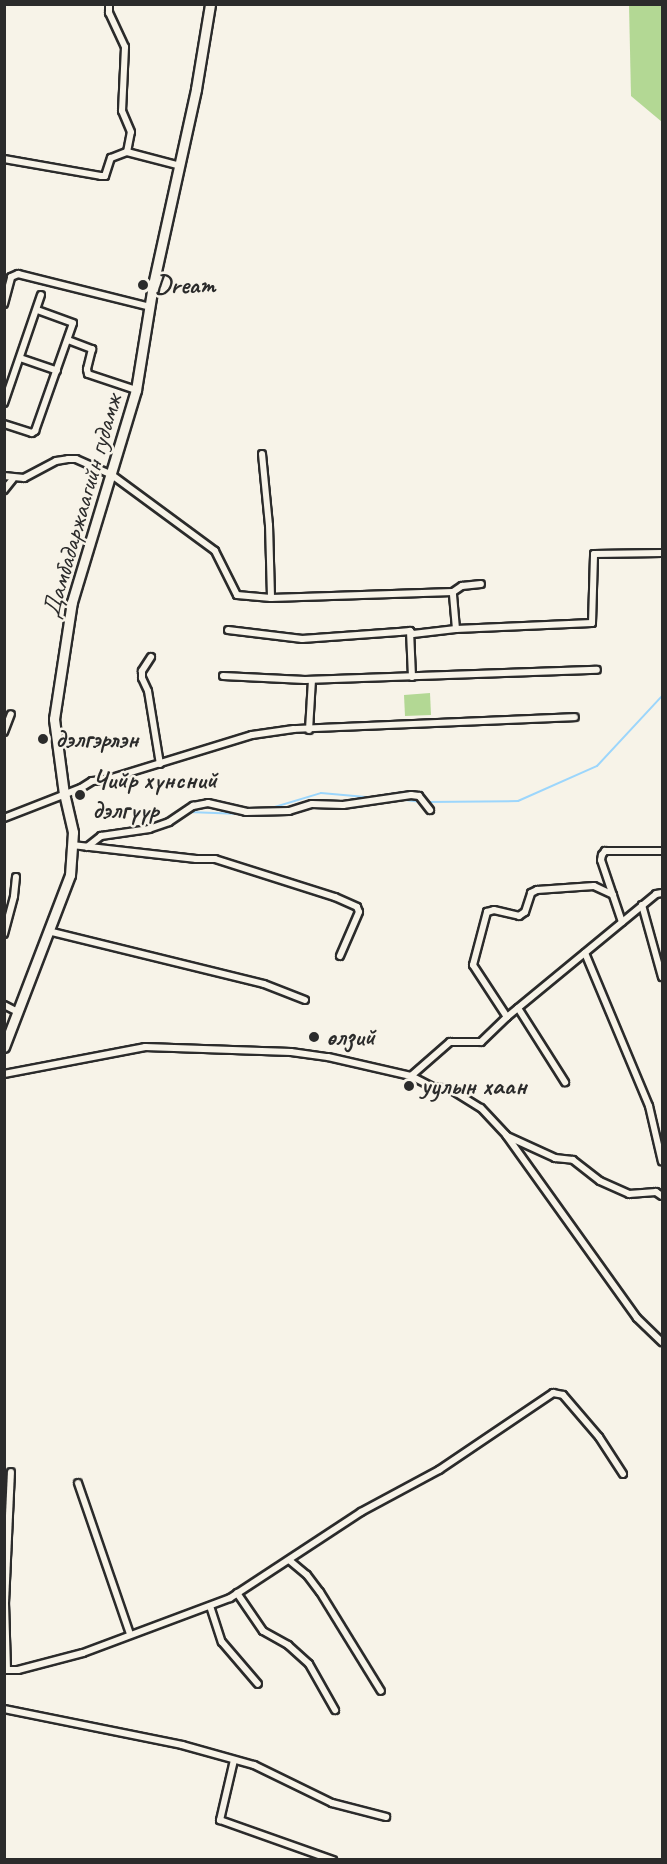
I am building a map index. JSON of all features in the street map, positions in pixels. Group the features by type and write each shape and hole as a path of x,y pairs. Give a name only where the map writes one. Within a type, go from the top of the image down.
{"main road":[{"name":"Дамбадаржаагийн гудамж","path":"4,1047 70,875 73,832 64,794 54,719 72,602 136,390 177,165 196,89 210,4"}],"street":[{"path":"109,4 109,13 125,47 122,111 131,132 127,152"},
{"path":"4,159 101,176 105,176 111,158 127,152 177,165"},
{"path":"4,304 11,277 18,274 150,307"},
{"path":"4,403 41,295"},
{"path":"4,424 34,433 68,340 73,321 37,310"},
{"path":"68,340 92,349 88,374 136,390"},
{"path":"20,358 57,371"},
{"path":"262,454 269,525 271,598"},
{"path":"4,476 12,479 26,478 56,461 68,459 76,459 112,475 214,551 235,593 271,598 453,592 462,586 481,584"},
{"path":"4,490 12,479"},
{"path":"228,630 302,639 410,631 413,634 456,629 592,623 594,554 663,553"},
{"path":"453,592 456,629"},
{"path":"410,631 411,677"},
{"path":"151,657 142,671 142,678 148,691 160,764"},
{"path":"223,676 312,680 597,670"},
{"path":"309,730 312,680"},
{"path":"4,732 11,714"},
{"path":"4,818 92,781 160,764 252,735 294,729 575,717"},
{"path":"87,847 101,836 149,830 169,822 193,806 208,803 246,812 289,811 312,804 343,805 404,795 419,796 428,807"},
{"path":"72,845 196,860 215,859 335,897 357,907 359,912 340,956"},
{"path":"622,922 601,860 605,851 663,851"},
{"path":"4,934 15,896 16,877"},
{"path":"507,1017 473,965 472,958 487,912 494,910 519,916 525,912 531,893 537,890 594,886 613,896"},
{"path":"411,1076 450,1042 481,1042 507,1017 642,905 656,894 663,893"},
{"path":"642,905 663,977"},
{"path":"48,931 264,984 305,1000"},
{"path":"585,953 649,1106 663,1162"},
{"path":"4,1005 16,1011"},
{"path":"518,1008 565,1082"},
{"path":"4,1074 145,1047 291,1052 328,1057 411,1076 433,1087 450,1089 481,1108 506,1135 637,1318 663,1342"},
{"path":"506,1135 555,1158 573,1160 600,1181 629,1194 656,1192 663,1196"},
{"path":"11,1472 5,1603 6,1670 18,1670 83,1653 210,1606 237,1593 361,1512 439,1470 552,1393 563,1395 599,1437 623,1474"},
{"path":"78,1483 130,1634"},
{"path":"290,1560 307,1575 320,1592 381,1691"},
{"path":"237,1593 263,1631 288,1645 309,1664 335,1710"},
{"path":"210,1606 222,1642 258,1684"},
{"path":"4,1709 182,1745 254,1765 332,1803 386,1817"},
{"path":"234,1760 220,1820 333,1860"}],"green space":[{"path":"629,5 662,5 662,122 631,96"},
{"path":"430,693 431,715 405,716 404,695"}],"waterway":[{"path":"427,802 518,801 597,766 662,696"},
{"path":"268,809 321,793 377,798"},
{"path":"397,799 422,802"},
{"path":"188,812 242,814"}],"place":[{"name":"Dream","path":"143,285"},
{"name":"дэлгэрлэн","path":"43,739"},
{"name":"Чийр хүнсний дэлгүүр","path":"80,795"},
{"name":"өлзий","path":"314,1037"},
{"name":"уулын хаан","path":"409,1086"}]}
